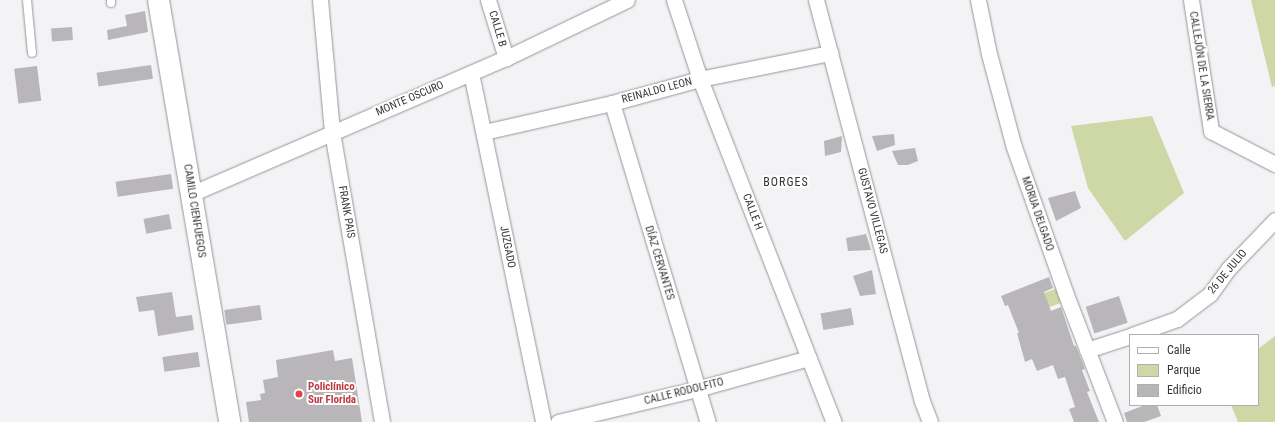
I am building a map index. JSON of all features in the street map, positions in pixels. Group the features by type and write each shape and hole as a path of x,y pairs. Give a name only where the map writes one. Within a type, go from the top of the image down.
{"street":[{"name":"CAMILO CIENFUEGOS","path":"158,0 228,422"},
{"name":"FRANK PAIS","path":"320,0 332,132 382,422"},
{"name":"CALLE B","path":"488,0 506,58"},
{"name":"MONTE OSCURO","path":"191,194 506,58 627,0"},
{"name":"CALLE H","path":"674,0 700,79 834,422"},
{"name":"GUSTAVO VILLEGAS","path":"816,0 922,401 930,422"},
{"name":"MORUA DELGADO","path":"978,0 989,54 1014,147 1087,350 1115,422"},
{"name":"CALLEJÓN DE LA SIERRA","path":"1191,0 1211,131 1275,164"},
{"name":"REINALDO LEON","path":"484,132 612,104 700,79 830,53"},
{"name":"JUZGADO","path":"471,73 542,422"},
{"name":"DÍAZ CERVANTES","path":"612,104 708,422"},
{"name":"26 DE JULIO","path":"1134,334 1177,320 1210,294 1229,268 1275,220"},
{"name":"26 DE JULIO","path":"1087,350 1129,336"},
{"name":"CALLE RODOLFITO","path":"558,422 697,389 809,358"}],"lane":[{"path":"27,0 32,53"}],"green space":[{"path":"1251,0 1275,0 1275,86 1272,87"},
{"path":"1152,116 1184,193 1125,241 1088,188 1071,126"},
{"path":"1058,288 1063,302 1049,307 1044,293"},
{"path":"1275,336 1275,422 1238,422 1231,406 1259,406 1259,348"}],"building":[{"path":"145,11 148,32 108,40 107,30 127,26 125,15"},
{"path":"72,27 73,40 52,41 51,28"},
{"path":"151,65 153,79 98,87 97,73"},
{"path":"37,66 41,101 18,104 14,69"},
{"path":"894,134 895,145 877,151 872,136"},
{"path":"842,136 841,152 825,156 824,141"},
{"path":"915,148 918,161 908,165 898,165 892,151"},
{"path":"171,174 173,189 118,197 116,182"},
{"path":"1075,191 1081,208 1056,221 1048,198"},
{"path":"169,214 172,229 146,234 143,219"},
{"path":"866,234 871,250 848,251 846,238"},
{"path":"872,270 876,294 860,296 853,276"},
{"path":"1049,277 1053,288 1044,292 1051,311 1061,307 1074,346 1076,346 1085,369 1082,370 1090,391 1087,392 1099,422 1074,422 1069,409 1075,407 1065,377 1058,379 1053,365 1037,371 1032,359 1025,362 1017,333 1019,333 1008,305 1005,306 1001,296"},
{"path":"172,292 176,317 192,315 194,330 158,336 154,310 139,312 136,297"},
{"path":"1119,296 1128,323 1094,333 1086,307"},
{"path":"260,305 262,320 226,325 224,310"},
{"path":"851,308 854,325 823,330 820,313"},
{"name":"Policlínico Sur Florida","path":"333,350 335,361 352,358 362,422 249,422 246,402 261,400 260,394 265,393 263,380 278,377 276,360"},
{"path":"198,352 200,367 164,372 162,357"},
{"path":"1142,406 1157,406 1161,416 1144,422 1127,422 1124,413"}],"place":[{"name":"Policlínico Sur Florida","path":"299,394"}],"district":[{"name":"BORGES","path":"786,183"}]}
